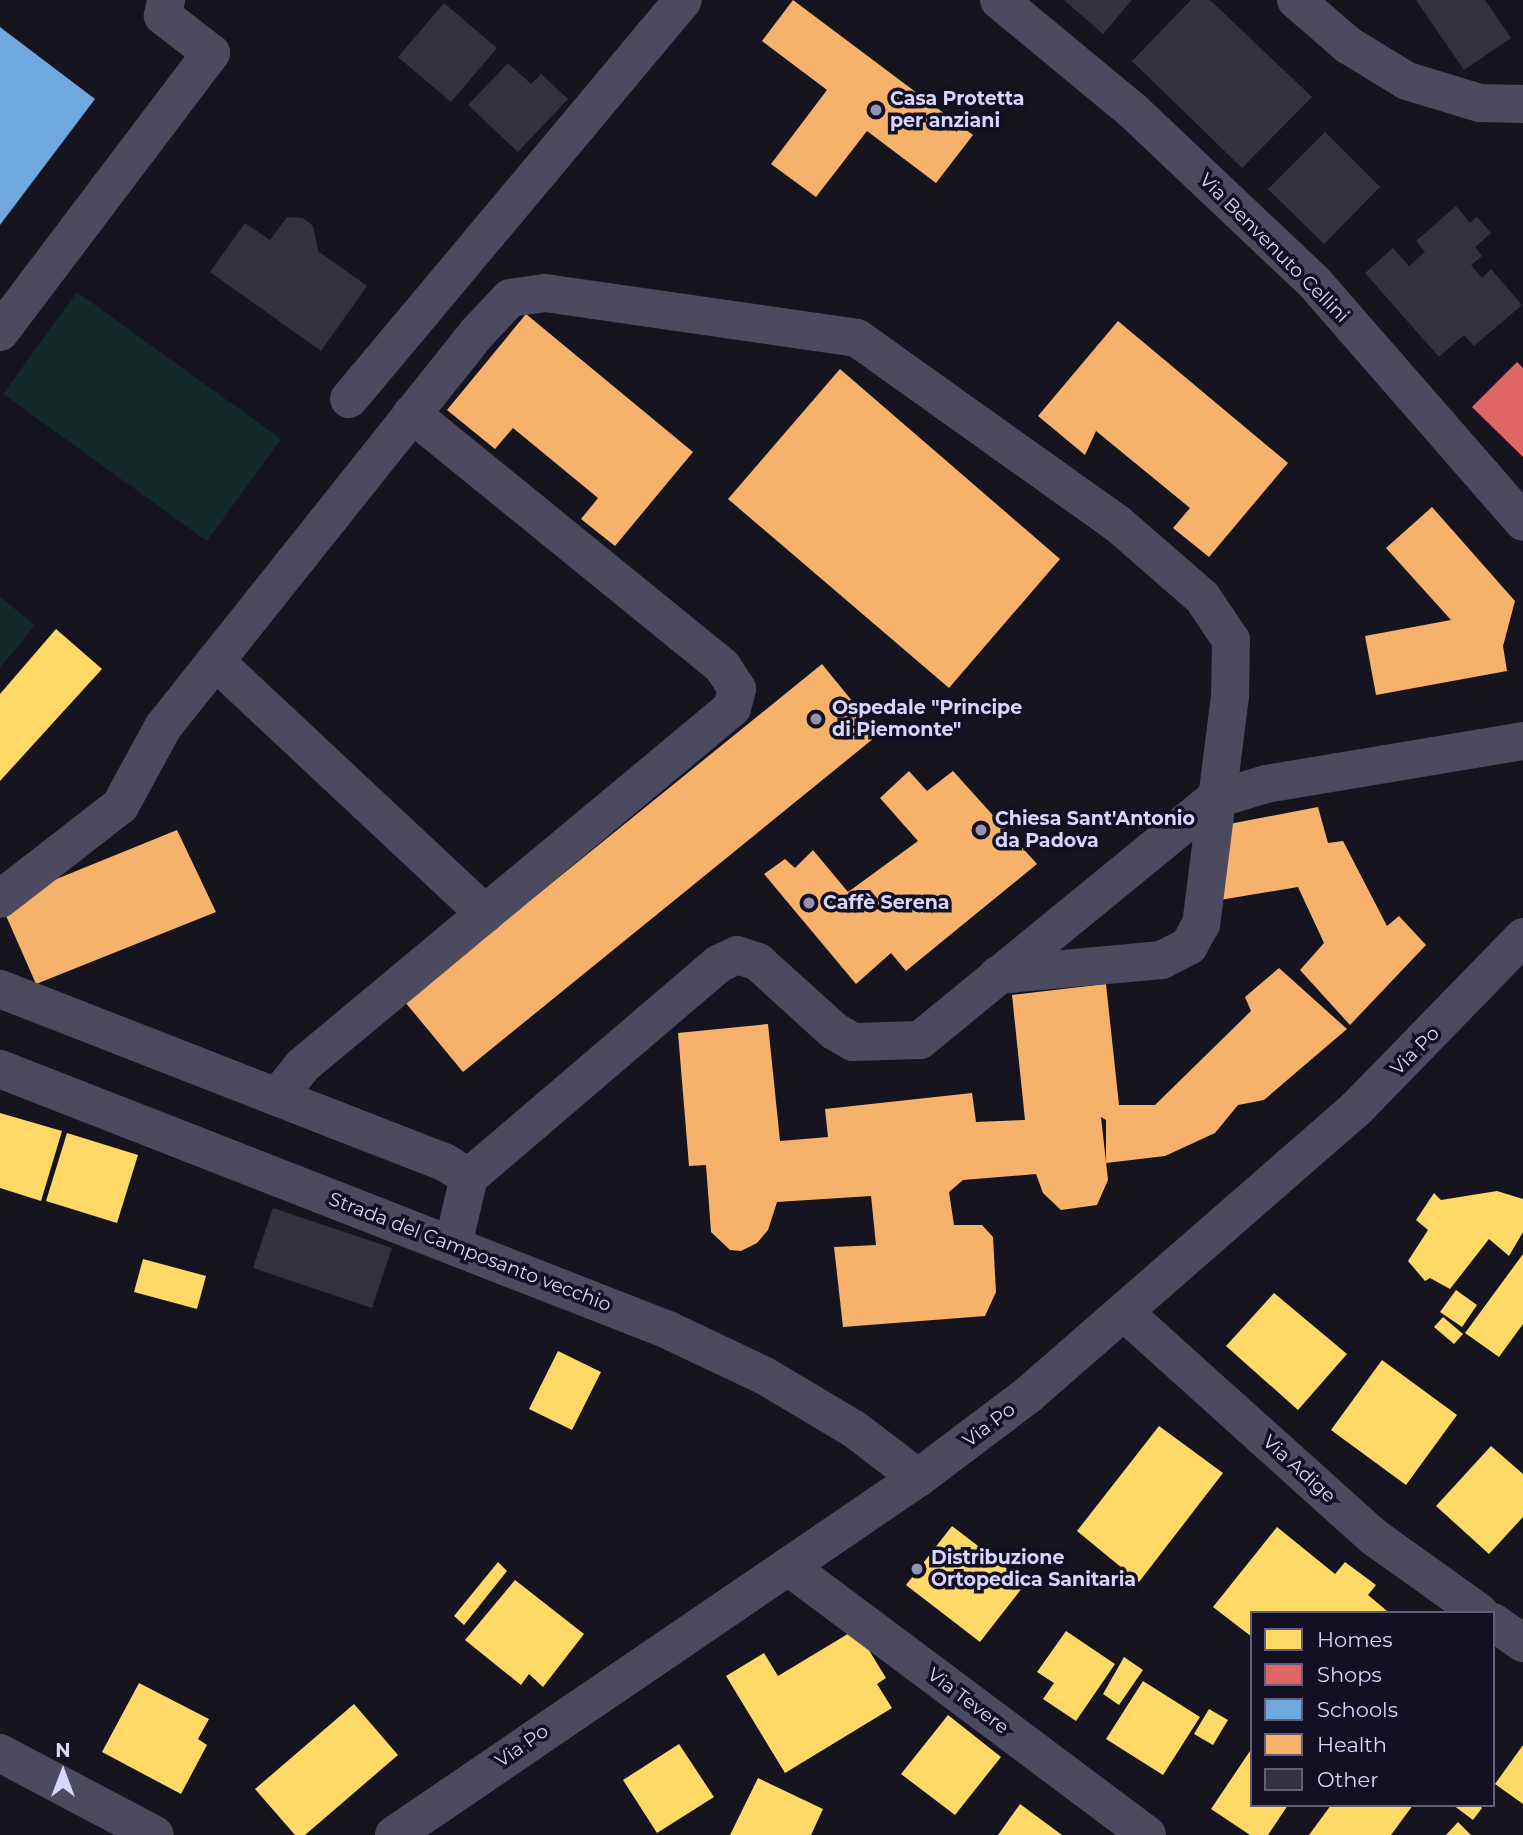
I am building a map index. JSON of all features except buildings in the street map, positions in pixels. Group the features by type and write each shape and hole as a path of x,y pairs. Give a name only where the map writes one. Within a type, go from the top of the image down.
{"street":[{"path":"349,400 683,0"},
{"name":"Via Benvenuto Cellini","path":"999,0 1132,110 1314,282 1523,522"},
{"path":"1296,0 1348,45 1407,81 1480,103 1523,104"},
{"path":"0,332 211,53 157,5"},
{"path":"0,899 120,806 163,727 412,414 510,298 545,293 858,338 1118,524 1202,597 1231,640 1230,696 1213,800 1201,925 1189,946 1162,960 998,975"},
{"path":"278,1096 302,1066 732,708 737,689 722,666 412,414"},
{"path":"215,661 485,914"},
{"path":"453,1245 469,1177 718,964 737,955 758,962 834,1031 853,1042 879,1044 920,1040 1213,800 1266,784 1523,741"},
{"name":"Via Po","path":"394,1835 681,1636 789,1567 918,1479 1126,1314 1356,1109 1523,937"},
{"path":"0,989 444,1162 469,1177"},
{"name":"Strada del Camposanto vecchio","path":"0,1069 668,1330 765,1376 854,1429 918,1479"},
{"name":"Via Adige","path":"1126,1314 1374,1537 1477,1611"},
{"name":"Via Tevere","path":"789,1567 1146,1835"},
{"path":"1495,1623 1523,1643"},
{"path":"0,1753 155,1835"}],"green space":[{"path":"77,292 281,439 207,541 3,394"},
{"path":"0,597 35,625 0,668"}],"place":[{"name":"Casa Protetta per anziani","path":"876,110"},
{"name":"Ospedale \"Principe di Piemonte\"","path":"816,719"},
{"name":"Chiesa Sant'Antonio da Padova","path":"981,830"},
{"name":"Caffè Serena","path":"809,903"},
{"name":"Distribuzione Ortopedica Sanitaria","path":"917,1569"}]}
